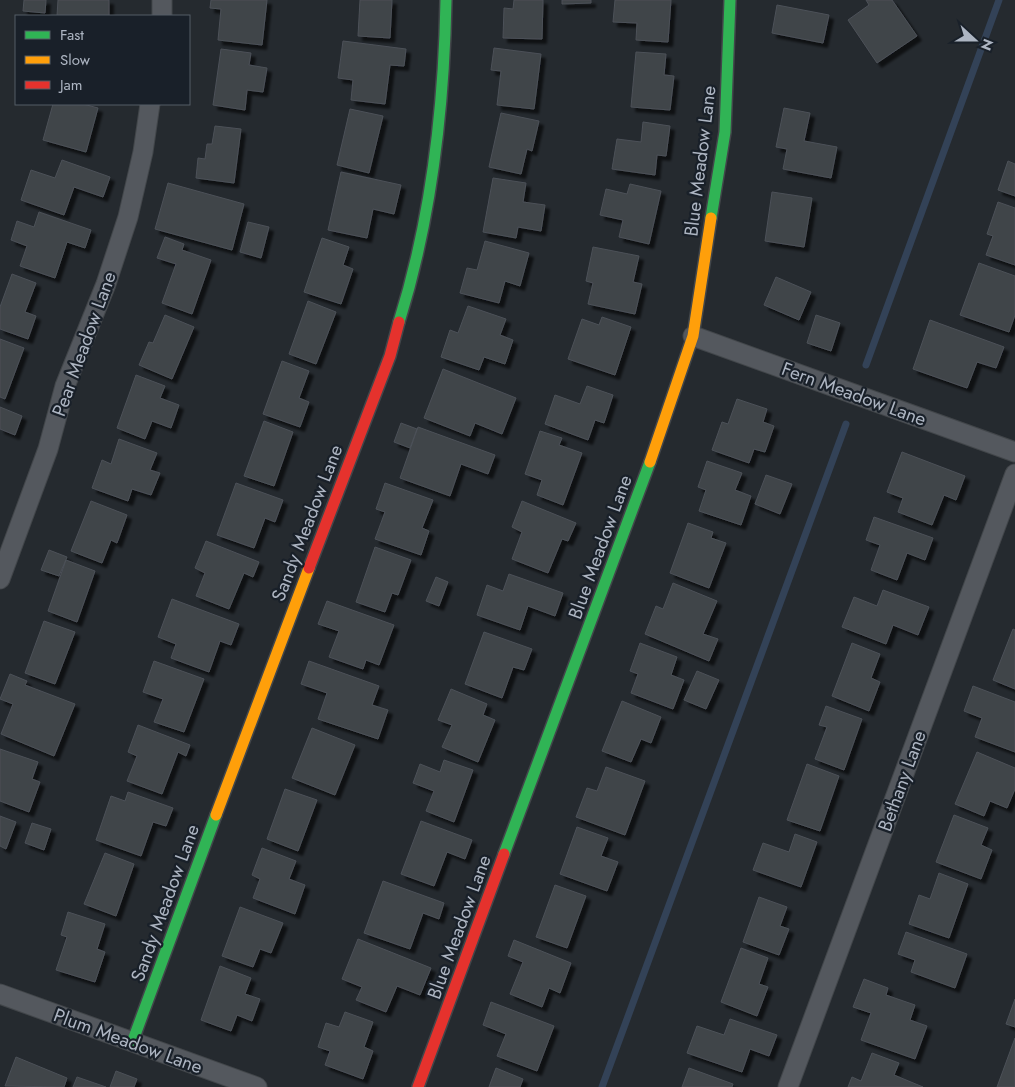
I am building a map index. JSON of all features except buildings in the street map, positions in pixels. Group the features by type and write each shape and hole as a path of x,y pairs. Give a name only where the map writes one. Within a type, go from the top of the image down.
{"street":[{"path":"162,0 162,15"},
{"name":"Sandy Meadow Lane","path":"132,1043 230,776 390,356 395,331 410,290 419,254 439,137 446,37 446,0"},
{"name":"Blue Meadow Lane","path":"418,1087 649,464 693,336 724,132 730,0"},
{"name":"Pear Meadow Lane","path":"0,579 48,449 65,386 106,284 125,227 143,152 150,105"},
{"name":"Fern Meadow Lane","path":"693,336 1015,452"},
{"name":"Bethany Lane","path":"788,1087 1015,474"},
{"name":"Plum Meadow Lane","path":"0,994 257,1087"}],"waterway":[{"path":"866,365 999,0"},
{"path":"602,1087 846,424"}],"traffic: fast":[{"path":"399,322 420,243 434,162 442,82 446,0"},
{"path":"711,218 725,132 730,0"},
{"path":"504,854 650,462"},
{"path":"132,1043 216,815"}],"traffic: slow":[{"path":"650,462 693,336 711,218"},
{"path":"216,815 309,568"}],"traffic: jam":[{"path":"309,568 390,356 399,322"},
{"path":"418,1087 504,854"}]}
